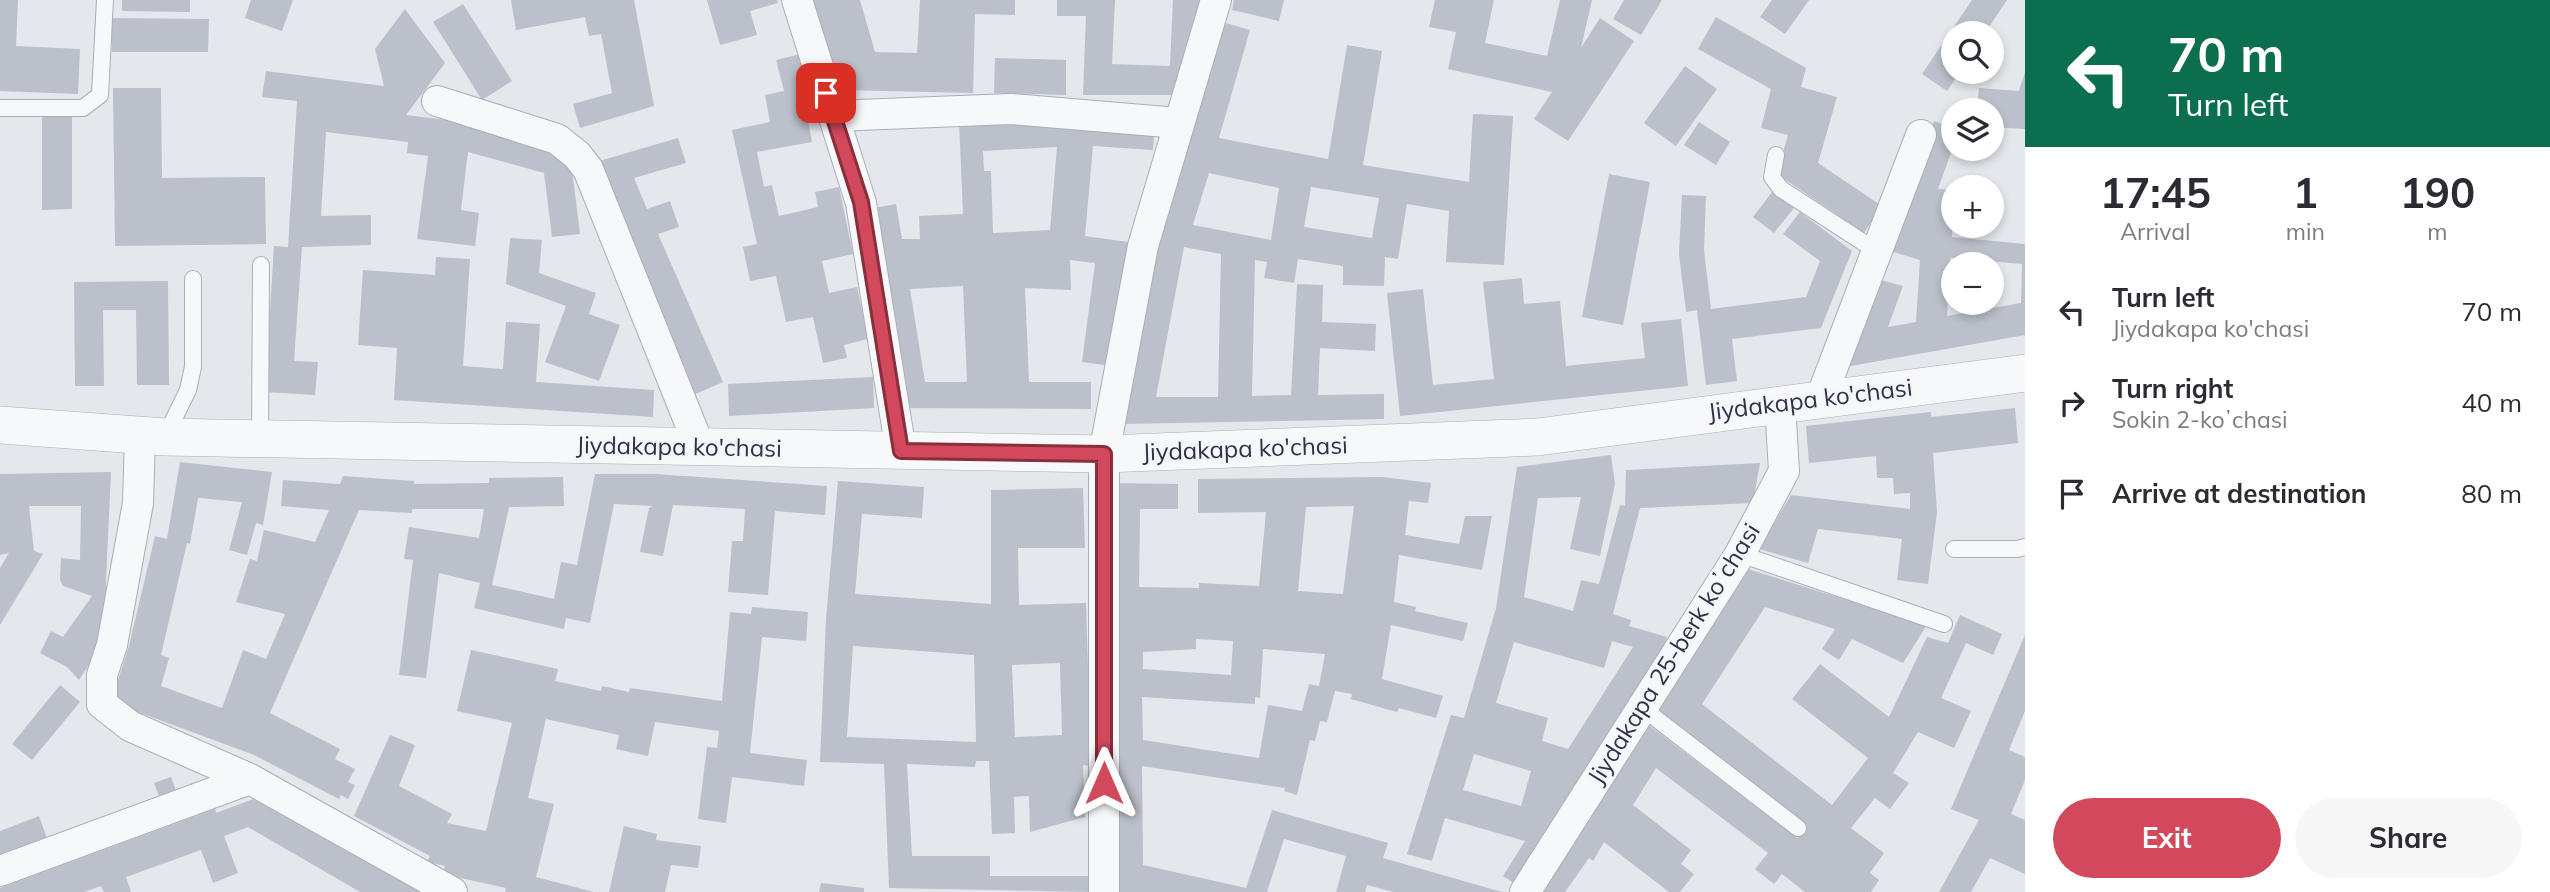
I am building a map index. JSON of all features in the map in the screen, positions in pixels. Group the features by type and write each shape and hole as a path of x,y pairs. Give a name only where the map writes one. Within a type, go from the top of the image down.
{"street":[{"path":"797,0 861,202 901,451"},
{"path":"1104,892 1104,454 1143,246 1216,0"},
{"path":"437,101 557,139 577,155 588,169 700,448"},
{"path":"833,116 1012,109 1178,123"},
{"path":"1821,398 1921,135"},
{"name":"Jiydakapa ko'chasi","path":"0,425 153,436 260,439 1104,454 1538,437 2025,373"},
{"name":"Jiydakapa 25-berk koʼchasi","path":"1525,892 1740,554 1784,471 1780,404"},
{"path":"153,436 112,645 102,675 102,704 130,726 250,779 452,892"},
{"path":"0,871 250,779"}],"lane":[{"path":"0,108 83,108 100,95 105,0"},
{"path":"1776,155 1772,177 1781,189 1878,252"},
{"path":"260,439 261,265"},
{"path":"153,436 188,390 193,368 193,279"},
{"path":"1954,549 2025,547"},
{"path":"1740,554 1944,624"},
{"path":"1641,707 1798,828"}],"building":[{"path":"0,0 18,0 16,46 80,49 78,94 0,91"},
{"path":"122,0 190,0 190,12 122,11"},
{"path":"251,0 293,0 282,31 245,18"},
{"path":"511,0 634,0 654,106 580,128 573,104 612,93 601,34 589,36 585,17 516,30"},
{"path":"707,0 777,0 778,3 750,11 757,35 720,45"},
{"path":"813,0 860,0 875,52 917,53 920,0 1015,0 1015,15 975,14 973,93 839,90"},
{"path":"1057,0 1115,0 1112,64 1170,66 1173,0 1206,0 1179,95 1083,95 1086,16 1057,16"},
{"path":"1234,0 1284,0 1279,21 1232,10"},
{"path":"1435,0 1494,0 1485,43 1547,56 1560,0 1592,0 1581,48 1600,18 1634,41 1568,141 1534,119 1552,92 1448,69 1456,32 1429,27"},
{"path":"1624,0 1662,0 1641,35 1613,19"},
{"path":"1772,0 1809,0 1785,34 1760,17"},
{"path":"1972,0 2007,0 1993,21 1958,21"},
{"path":"463,4 512,81 482,100 433,22"},
{"path":"405,9 445,63 406,115 472,123 551,144 572,170 580,234 552,237 544,173 468,152 461,210 479,213 475,246 417,239 428,156 407,153 408,142 326,132 321,216 371,215 371,245 302,247 294,361 318,362 315,395 265,392 274,246 288,247 297,101 262,97 266,71 384,86 375,49"},
{"path":"1716,17 1806,68 1801,87 1837,97 1818,163 1882,206 1864,233 1777,174 1788,135 1761,128 1771,89 1698,49"},
{"path":"112,18 209,19 208,52 112,52"},
{"path":"1219,21 1250,30 1219,138 1328,159 1347,45 1382,51 1363,165 1469,182 1473,114 1513,116 1504,265 1446,262 1449,211 1407,204 1398,259 1385,257 1384,286 1343,285 1343,266 1298,259 1294,283 1264,278 1267,262 1255,260 1252,396 1291,395 1297,284 1323,285 1322,322 1376,324 1375,351 1320,348 1318,395 1384,394 1384,419 1122,424 1155,241","holes":["1209,173 1279,188 1271,240 1193,225","1311,187 1379,198 1372,238 1304,227","1184,247 1221,254 1218,397 1156,397"]},
{"path":"1941,46 1941,84 1952,84 1947,91 1922,74"},
{"path":"801,54 815,114 807,116 812,142 757,152 764,187 772,185 779,216 818,207 815,192 839,187 853,254 822,261 829,293 857,287 868,339 844,345 847,358 823,363 813,317 786,322 776,276 750,281 743,247 757,244 732,130 770,122 765,95 784,91 776,60"},
{"path":"995,58 1066,60 1066,95 994,93"},
{"path":"1685,66 1717,89 1676,146 1644,123"},
{"path":"2025,72 2025,129 2004,128 2004,98 1978,98 1979,88 2019,91"},
{"path":"113,88 161,88 162,178 265,177 266,244 115,246"},
{"path":"42,113 72,113 72,209 42,210"},
{"path":"959,121 1155,123 1153,150 1093,146 1085,236 1128,242 1111,366 1082,362 1095,263 1070,260 1071,290 1025,288 1029,382 1091,382 1091,409 901,408 868,209 896,204 902,239 920,239 919,216 963,214","holes":["1057,147 1050,230 993,233 991,171 984,171 983,151","963,286 967,382 925,382 910,289"]},
{"path":"1934,121 1941,124 1941,161 1948,161 1938,189 1941,189 1941,238 2025,244 2025,335 1845,367 1877,279 1903,286 1888,327 1916,322 1920,260 1887,250"},
{"path":"1699,122 1730,142 1716,165 1684,145"},
{"path":"678,138 686,163 634,178 647,209 670,201 679,227 658,234 723,382 691,396 589,164"},
{"path":"1609,174 1650,182 1623,325 1582,317"},
{"path":"1772,192 1794,208 1774,233 1753,217"},
{"path":"1682,195 1706,196 1704,250 1711,309 1806,297 1820,261 1783,234 1800,212 1852,251 1821,328 1732,339 1737,381 1706,385 1697,310 1686,312 1679,254"},
{"path":"510,238 542,240 539,273 596,293 589,314 620,325 599,381 545,362 566,306 506,284"},
{"path":"436,257 470,259 463,366 503,369 506,322 540,324 536,382 654,390 653,417 394,400 397,348 358,345 363,270 435,275"},
{"path":"1522,278 1524,304 1560,301 1566,366 1645,358 1641,323 1681,319 1688,386 1400,416 1387,293 1423,289 1433,385 1494,379 1483,282"},
{"path":"168,281 169,385 137,385 136,310 103,310 104,386 75,386 74,282"},
{"path":"873,377 874,408 729,416 728,384"},
{"path":"2015,408 2018,443 1933,453 1937,512 1928,584 1897,580 1902,539 1818,529 1808,563 1759,549 1791,495 1910,509 1910,493 1894,494 1893,478 1877,478 1876,456 1809,463 1806,426 1931,412 1931,417"},
{"path":"1611,455 1615,484 1600,556 1570,549 1581,497 1538,498 1524,597 1573,611 1581,580 1599,584 1620,505 1625,506 1626,470 1760,463 1753,503 1640,508 1613,614 1631,620 1629,626 1667,637 1661,655 1520,887 1503,876 1525,841 1445,818 1432,861 1407,854 1451,715 1464,718 1496,608 1517,467","holes":["1612,641 1633,647 1568,749 1542,741 1548,718 1496,703 1514,642 1604,668","1474,754 1531,771 1521,806 1463,790"]},
{"path":"180,462 272,472 263,525 256,523 247,555 229,550 242,502 198,498 190,544 187,543 161,655 169,658 161,686 222,708 243,650 266,659 285,614 236,602 250,559 257,561 264,530 315,542 329,510 281,506 283,480 340,484 343,476 414,481 414,484 489,483 489,478 563,477 564,506 509,507 492,585 554,599 561,562 577,565 595,474 655,474 827,486 825,515 775,511 768,595 728,592 732,541 743,541 745,509 673,505 663,556 640,552 649,508 653,506 614,504 590,623 566,618 564,629 474,608 480,583 439,573 426,678 399,675 413,560 404,559 409,527 479,538 484,509 412,509 412,513 359,510 270,713 340,749 335,759 355,769 348,782 355,785 348,799 341,795 339,799 254,755 111,702 129,646 155,536 167,539"},
{"path":"111,472 106,580 107,637 79,680 67,667 40,653 51,631 63,637 92,596 63,586 60,580 61,558 80,560 81,506 29,506 34,551 43,554 0,625 0,568 9,553 0,555 0,474"},
{"path":"1383,477 1431,483 1428,503 1409,501 1405,535 1459,544 1465,516 1492,516 1482,570 1399,555 1394,602 1416,607 1415,611 1468,623 1463,641 1391,625 1382,679 1443,696 1436,718 1399,708 1397,712 1351,699 1352,694 1335,691 1327,722 1320,721 1315,741 1310,740 1297,795 1284,791 1285,788 1142,766 1143,865 1246,888 1272,810 1388,843 1383,858 1502,892 1393,892 1367,885 1365,892 1336,892 1346,856 1284,839 1267,892 1106,892 1108,483 1178,484 1178,509 1140,509 1139,587 1199,588 1199,583 1259,586 1266,512 1198,513 1198,479","holes":["1354,506 1343,594 1298,591 1306,507","1196,639 1233,641 1231,675 1143,669 1143,652 1196,649","1263,649 1325,654 1319,686 1309,684 1302,711 1268,705 1259,758 1143,740 1142,697 1255,704 1255,697 1260,698"]},
{"path":"838,481 924,487 922,518 862,514 855,594 991,604 991,490 1083,488 1085,548 1018,548 1019,605 1086,603 1091,766 1083,765 1085,817 1030,832 1029,796 1014,797 1015,833 992,834 989,761 976,761 975,767 907,764 912,856 990,856 990,876 1090,876 1090,892 889,888 884,764 820,762 826,619","holes":["853,646 974,655 976,742 847,737","1060,663 1062,735 1015,737 1012,665"]},
{"path":"1748,569 1927,625 1903,663 1852,639 1839,660 1822,649 1835,629 1765,607 1702,704 1832,805 1868,758 1792,699 1820,664 1889,717 1927,637 1948,643 1960,615 2002,634 1993,655 1966,643 1941,698 1971,711 1954,748 1918,732 1893,773 1909,783 1890,809 1875,798 1851,828 1884,853 1870,873 1879,880 1871,892 1805,892 1782,874 1774,884 1755,869 1768,853 1656,768 1633,805 1691,850 1681,864 1694,874 1680,892 1669,892 1604,842 1593,861 1589,858 1565,892 1538,892 1642,720 1797,838 1807,825 1657,708"},
{"path":"752,607 808,612 806,641 762,637 750,753 807,760 804,786 732,777 726,823 698,819 707,747 717,748 719,731 655,722 648,756 616,749 619,735 546,719 528,798 554,804 536,877 594,892 505,892 506,888 443,874 445,866 427,862 430,856 354,816 390,735 415,745 399,786 452,814 447,823 486,831 512,723 457,711 471,650 558,669 555,681 601,691 602,686 629,692 630,688 722,701 730,612 751,614"},
{"path":"2025,635 2025,711 2009,750 2025,757 2025,780 2011,814 2025,820 2025,874 1990,858 1971,892 1939,892 1979,820 1951,809"},
{"path":"60,685 80,702 32,760 12,744"},
{"path":"171,777 176,790 159,796 154,783"},
{"path":"261,796 431,892 360,892 248,827 224,836 238,873 213,883 201,850 126,877 131,892 104,892 101,886 84,892 0,892 0,888 215,809 216,813"},
{"path":"39,816 47,838 0,856 0,831"},
{"path":"624,826 657,834 656,840 701,846 698,868 671,865 665,892 609,892"},
{"path":"821,883 864,888 864,892 819,892"}],"route":[{"path":"826,93 861,202 901,451 1104,454 1104,783"}]}
